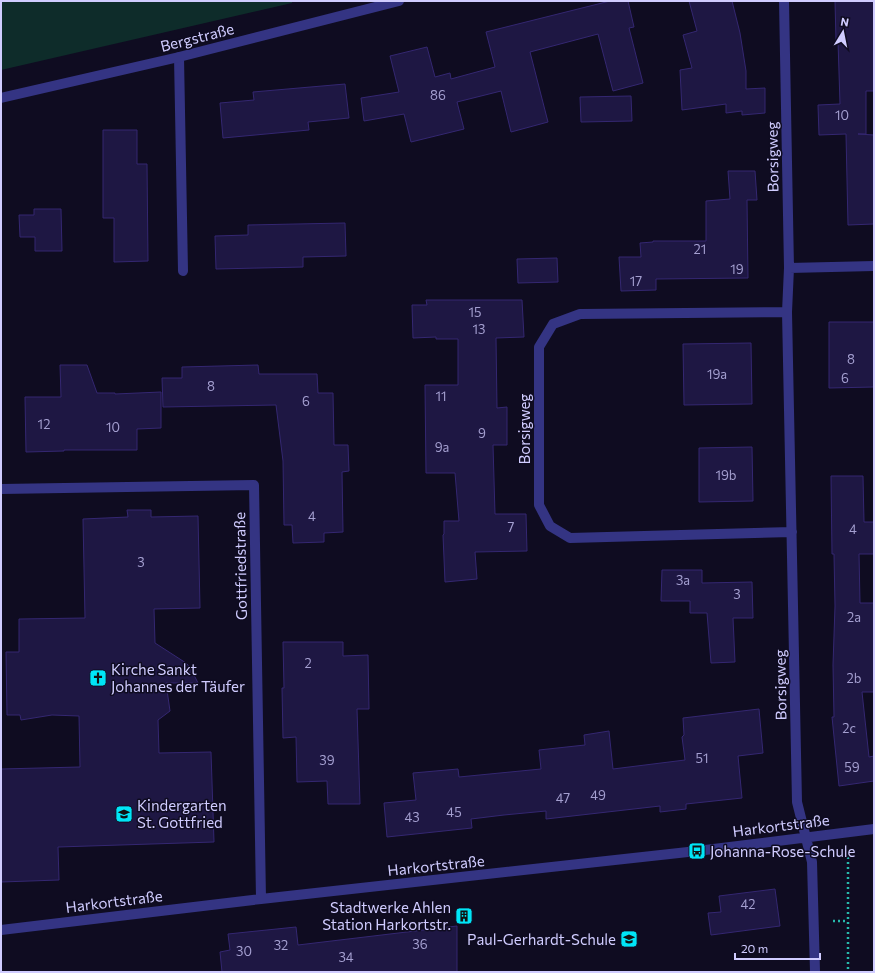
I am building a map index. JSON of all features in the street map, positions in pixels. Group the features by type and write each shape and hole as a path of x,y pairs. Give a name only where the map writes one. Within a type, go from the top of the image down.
{"street":[{"name":"Bergstraße","path":"1,98 179,57 399,1"},
{"name":"Borsigweg","path":"784,1 789,268 787,312 797,802 812,862 815,972"},
{"path":"179,57 183,271"},
{"path":"789,268 874,266"},
{"name":"Borsigweg","path":"787,312 580,314 553,324 539,347 539,505 550,526 570,538 792,532"},
{"name":"Gottfriedstraße","path":"1,489 254,485 261,899"},
{"name":"Harkortstraße","path":"1,930 874,829"}],"path":[{"path":"847,832 848,972"}],"green space":[{"path":"1,1 292,1 292,3 1,70"}],"building":[{"path":"610,1 628,1 634,27 629,28 643,83 613,91 598,34 530,52 548,122 511,132 501,91 457,102 464,129 411,142 404,114 364,121 361,98 399,92 390,56 427,47 435,77 450,73 451,79 495,67 486,32"},
{"path":"689,1 732,1 740,33 746,71 746,89 765,88 765,113 742,115 742,111 726,113 726,104 682,110 680,70 692,68 683,35 697,31"},
{"path":"835,1 874,1 874,91 866,91 866,134 858,134 874,135 874,224 848,225 846,134 819,135 818,105 840,104"},
{"path":"345,84 349,118 308,122 309,130 223,138 220,103 254,100 253,92"},
{"path":"631,96 632,121 581,122 580,97"},
{"path":"103,130 137,130 137,164 147,164 148,261 114,262 114,218 103,218"},
{"path":"728,171 755,171 757,200 747,200 748,278 656,279 656,290 621,291 619,257 641,257 640,243 653,241 706,241 706,201 730,199"},
{"path":"34,209 61,209 62,251 35,251 35,237 20,237 19,215 34,215"},
{"path":"345,223 346,256 303,257 303,267 216,269 215,236 248,235 248,225"},
{"path":"557,258 558,282 518,283 517,259"},
{"path":"426,300 522,300 524,337 496,338 497,408 507,407 507,445 493,445 495,514 526,514 527,551 475,552 477,579 445,582 443,535 444,521 459,521 455,473 426,473 425,385 458,385 458,339 436,339 436,337 413,338 412,305 427,305"},
{"path":"829,322 874,322 874,387 829,388"},
{"path":"751,343 752,404 684,405 683,344"},
{"path":"60,365 87,365 97,393 115,394 161,392 161,428 137,429 137,450 64,450 26,452 25,397 61,397"},
{"path":"258,365 259,374 317,374 318,393 333,393 334,445 348,445 349,471 342,472 343,532 324,533 324,542 293,543 292,525 284,525 283,461 276,405 163,407 162,378 182,378 182,367"},
{"path":"752,447 753,501 699,502 699,448"},
{"path":"831,476 863,476 864,522 874,522 874,554 859,554 860,603 874,603 874,692 862,692 869,757 874,756 874,781 839,786 832,717 834,717 833,665 835,606 834,554 832,554"},
{"path":"127,510 151,510 151,517 198,516 200,608 154,609 155,643 186,663 190,667 198,683 166,683 170,711 158,720 159,753 211,752 214,842 58,847 59,880 1,882 1,769 80,767 79,716 52,715 21,720 20,715 7,715 6,652 19,652 19,619 85,618 83,519 128,517"},
{"path":"662,570 702,570 702,583 752,582 753,618 733,618 735,662 711,663 707,613 690,613 690,601 661,601"},
{"path":"283,642 343,642 343,656 368,655 369,709 357,709 360,804 328,804 327,781 297,782 296,737 283,738"},
{"path":"759,709 763,753 738,756 742,798 686,804 686,809 660,812 660,806 546,819 546,811 504,815 471,819 472,828 387,837 384,803 416,800 413,773 458,769 459,777 541,769 539,750 585,745 584,735 609,731 613,769 685,760 682,737 684,735 683,718"},
{"path":"775,889 780,926 711,935 708,913 721,912 719,896"},
{"path":"457,926 457,972 222,972 220,952 230,950 228,934 296,927 298,945"}],"place":[{"name":"Kirche Sankt Johannes der Täufer","path":"98,678"},
{"name":"Kindergarten St. Gottfried","path":"124,814"},
{"name":"Johanna-Rose-Schule","path":"697,851"},
{"name":"Stadtwerke Ahlen Station Harkortstr.","path":"464,916"},
{"name":"Paul-Gerhardt-Schule","path":"629,939"}]}
